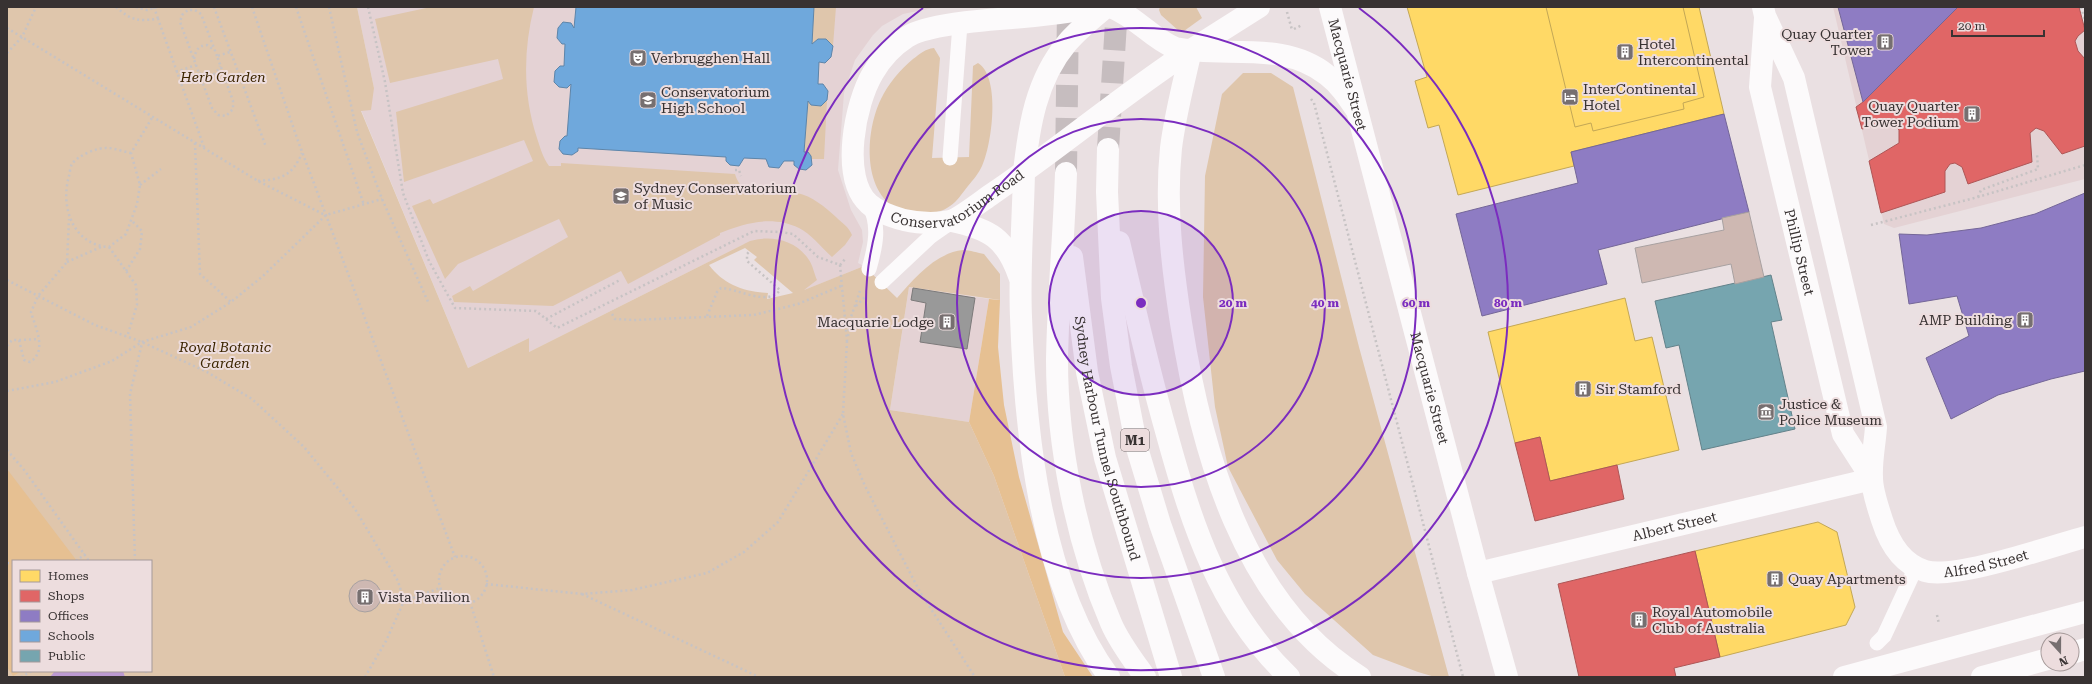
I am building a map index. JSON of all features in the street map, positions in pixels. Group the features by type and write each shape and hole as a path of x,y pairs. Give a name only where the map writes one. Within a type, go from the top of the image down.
{"main road":[{"name":"Conservatorium Road","path":"1100,7 1057,14 960,24 920,31 909,36 889,52 873,73 859,107 853,151 856,178 868,203 887,214 911,221 952,221 1024,172 1156,73 1259,7"},
{"path":"1106,7 1068,42 1045,78 1033,110 1028,133 1024,172 1021,283 1026,404 1038,488 1051,549 1065,593 1085,637 1109,677"},
{"path":"1111,7 1134,18 1166,44 1191,50 1263,53 1289,56 1312,66 1327,75 1341,89 1355,108"},
{"name":"Macquarie Street","path":"1330,7 1355,108 1507,677"},
{"name":"Phillip Street","path":"1764,12 1794,78 1876,427 1872,479"},
{"name":"Phillip Street","path":"1764,12 1760,87 1843,434 1872,479 1884,526 1893,546"},
{"path":"1191,50 1171,148 1169,221 1176,288 1192,386 1201,425 1226,499 1256,566 1296,621 1317,643 1360,677"},
{"name":"M1","path":"1108,149 1107,192 1112,298 1121,366 1137,448 1160,524 1214,677"},
{"name":"M1","path":"1065,195 1066,173"},
{"path":"1107,192 1155,393 1187,504 1202,545 1221,587 1244,625 1268,657 1289,677"},
{"path":"1065,195 1057,361 1062,443 1068,481 1094,576 1111,624 1128,654 1145,677"},
{"name":"Sydney Harbour Tunnel Southbound","path":"1065,195 1087,372 1105,458 1171,677"},
{"path":"952,221 971,225 995,236 1010,254 1021,283"},
{"name":"Albert Street","path":"1478,573 1872,479"},
{"name":"Alfred Street","path":"1893,546 1916,567 1926,571 1939,573 1964,570 2085,537"},
{"path":"1844,677 2085,612"},
{"path":"1982,677 2040,661"}],"lane":[{"path":"950,158 960,24"},
{"path":"868,203 874,215 876,236 869,269"},
{"path":"882,282 921,245 952,221"},
{"path":"1877,643 1884,636 1916,567"}],"path":[{"path":"7,53 22,36 36,7"},
{"path":"116,7 133,20 140,21 158,19"},
{"path":"136,7 147,10 155,8 176,72 204,148"},
{"path":"214,7 266,147"},
{"path":"252,7 302,152 404,417 455,557"},
{"path":"296,7 364,205"},
{"path":"329,7 357,132 382,199 429,304"},
{"path":"368,7 385,82 403,193 429,261 455,308 536,311 558,328 754,231 793,234 818,257 840,265"},
{"path":"2081,7 2085,21"},
{"path":"188,10 195,10 201,14 215,50 233,101 232,110 226,116 218,115 212,108 180,22 182,15 188,10"},
{"path":"1287,12 1292,30 1291,35"},
{"path":"1292,30 1302,25"},
{"path":"7,28 153,116 258,182 326,216"},
{"path":"194,59 196,50 201,46 207,44 215,50"},
{"path":"217,56 230,52"},
{"path":"176,72 196,65"},
{"path":"199,73 205,76 212,75 217,72 220,66"},
{"path":"1310,98 1314,103 1463,677"},
{"path":"19,340 24,360 30,362 35,359 40,334 31,312 38,296 67,262 101,247 109,247 126,234 137,204 140,185 131,153 153,116"},
{"path":"195,142 200,274 231,302"},
{"path":"67,262 69,218 66,188 72,164 90,151 107,148 131,153"},
{"path":"258,182 276,180 284,177 297,165 302,152"},
{"path":"1978,197 1981,190 2038,169 2037,154"},
{"path":"1871,225 1978,197 2085,165"},
{"path":"140,185 161,170"},
{"path":"735,170 739,170 740,176"},
{"path":"7,391 55,382 112,361 142,342 191,327 231,302 263,276 326,216 382,199"},
{"path":"69,218 76,231 101,247"},
{"path":"126,271 140,249 142,231 131,220"},
{"path":"109,247 136,285 137,305 127,337"},
{"path":"707,316 717,292 721,288 743,294 767,297 778,294 780,290 747,261 747,254 749,252"},
{"path":"847,341 840,265 850,254"},
{"path":"7,280 95,325 142,342 207,372 252,399 304,447 355,509 398,581 404,601 386,641 365,677"},
{"path":"546,318 620,280"},
{"path":"612,314 615,318 634,320 754,315 798,304 842,286"},
{"path":"855,306 851,317 847,341 843,414 851,453 865,486 920,592 975,677"},
{"path":"7,346 12,340 39,339"},
{"path":"135,560 130,394 142,342"},
{"path":"486,584 582,594 632,590 707,573 744,552 778,522 843,414"},
{"path":"7,450 25,471 88,560"},
{"path":"77,560 85,554"},
{"path":"455,557 471,557 478,562 487,576 483,593 470,602 462,604 448,600 440,588 440,573 448,561 455,557"},
{"path":"404,601 440,588"},
{"path":"582,594 759,677"},
{"path":"470,602 494,677"},
{"path":"21,677 30,672"}],"shaded area":[{"name":"Sydney Conservatorium of Music","path":"357,7 937,7 903,14 882,26 873,35 855,60 844,93 838,170 851,210 862,230 863,242 858,263 864,266 802,291 744,244 529,352 529,338 468,368 361,110 374,88"},
{"name":"Quay Quarter Tower Podium","path":"1833,7 2079,7 2085,30 2085,179 1894,228 1884,224"},
{"path":"909,287 989,299 969,422 890,410"},
{"path":"989,299 1000,300 998,347 1004,405 1019,477 1063,632 1093,677 1065,677 994,476 969,422"},
{"path":"7,469 76,560 12,560 12,672 20,672 13,676 7,667"},
{"path":"54,672 123,672 125,677 50,677"}],"green space":[{"name":"Royal Botanic Garden","path":"7,7 357,7 374,88 371,110 361,111 468,368 529,338 529,352 750,241 758,239 774,239 782,241 804,253 810,262 817,280 804,290 864,266 897,298 918,275 934,261 943,256 963,250 984,254 1000,274 1000,300 909,287 890,410 969,422 994,476 1065,677 7,677","holes":["745,248 757,257 754,260 793,293 767,299 768,293 751,291 735,286 727,282 709,265"]},
{"path":"431,7 534,7 530,23 526,56 527,89 532,122 543,156 549,166 561,166 561,163 735,174 739,183 745,189 752,192 797,193 813,199 845,225 852,235 845,245 832,257 812,237 799,228 779,222 759,222 739,226 720,233 720,235 628,284 621,271 553,306 454,302 452,296 470,286 473,291 568,237 559,219 458,264 445,279 412,206 430,199 433,204 533,161 524,140 404,182 396,112 503,79 498,59 390,83 375,19"},
{"path":"814,7 836,7 833,46 826,39 818,39 812,44"},
{"path":"1160,7 1196,7 1202,18 1184,31 1179,31 1161,15 1159,10"},
{"path":"934,48 940,58 932,158 969,157 973,66 978,63 985,71 990,82 992,96 991,128 986,156 982,166 958,199 945,209 934,213 915,213 903,211 889,203 880,192 873,178 870,162 870,145 876,112 887,88 913,59 925,51"},
{"path":"1243,73 1271,73 1293,87 1359,347 1449,677 1435,677 1373,655 1305,594 1277,560 1228,467 1215,407 1203,297 1205,176 1222,94"},
{"path":"827,100 824,159 812,159 808,152 804,152 808,101 811,105 820,106"}],"building: Homes":[{"name":"InterContinental Hotel","path":"1407,7 1699,7 1724,114 1571,152 1574,166 1458,195 1439,125 1428,128 1415,81 1427,77"},
{"name":"Hotel Intercontinental","path":"1546,7 1683,7 1704,97 1683,103 1684,109 1593,131 1591,123 1575,127"},
{"name":"Sir Stamford","path":"1625,298 1635,341 1652,337 1679,450 1550,481 1540,437 1515,443 1488,332"},
{"name":"Quay Apartments","path":"1818,522 1837,532 1855,607 1846,625 1720,657 1695,551"}],"building: Shops":[{"name":"Quay Quarter Tower Podium","path":"1958,7 2079,7 2085,30 2075,41 2078,51 2085,59 2085,146 2062,154 2044,131 2036,128 2030,133 2032,162 1968,184 1962,167 1955,163 1950,164 1945,171 1945,192 1881,213 1869,161 1899,143 1899,130 1890,122 1862,129 1856,107 1863,102"},
{"path":"1540,437 1550,481 1617,465 1624,499 1535,521 1515,443"},
{"name":"Royal Automobile Club of Australia","path":"1695,551 1720,657 1674,668 1676,677 1579,677 1558,584"}],"building: Offices":[{"name":"Quay Quarter Tower","path":"1838,7 1958,7 1863,102"},
{"path":"1724,114 1749,212 1598,250 1607,284 1482,316 1456,214 1578,183 1571,152"},
{"name":"AMP Building","path":"2085,193 2085,371 2051,379 1998,395 1951,419 1926,358 1969,336 1957,296 1909,304 1899,234 1927,235 1981,228 2035,214"}],"building: Schools":[{"path":"576,7 814,7 812,44 818,39 826,39 833,46 831,57 825,63 819,62 818,84 823,84 828,91 827,100 821,106 811,105 808,101 804,152 808,152 811,156 812,165 806,170 799,169 794,165 794,161 784,161 779,168 769,167 766,159 744,158 739,166 730,165 726,161 726,157 578,148 578,151 572,155 563,154 559,149 560,141 567,136 571,84 567,88 559,87 554,82 555,71 560,66 564,66 565,44 562,44 557,38 558,28 563,22 571,23 574,28"}],"building: Public":[{"path":"1771,275 1782,320 1771,322 1795,429 1702,450 1679,345 1666,348 1655,301"}],"building: Industry":[{"name":"Macquarie Lodge","path":"913,288 975,298 967,349 920,342 926,303 911,300"}],"building: Other":[{"path":"1749,212 1764,277 1735,284 1731,264 1642,283 1635,248 1724,230 1722,218"},
{"name":"Vista Pavilion","path":"365,580 371,581 378,587 381,596 380,602 374,609 365,612 359,611 352,605 349,596 350,590 356,583"}],"tunnel":[{"path":"1066,173 1068,7"},
{"path":"1108,149 1117,7"}],"place":[{"name":"Quay Quarter Tower","path":"1885,42"},
{"name":"Hotel Intercontinental","path":"1625,52"},
{"name":"Verbrugghen Hall","path":"638,58"},
{"name":"InterContinental Hotel","path":"1570,97"},
{"name":"Conservatorium High School","path":"648,100"},
{"name":"Quay Quarter Tower Podium","path":"1972,114"},
{"name":"Sydney Conservatorium of Music","path":"621,196"},
{"name":"AMP Building","path":"2025,320"},
{"name":"Macquarie Lodge","path":"947,322"},
{"name":"Sir Stamford","path":"1583,389"},
{"name":"Justice & Police Museum","path":"1766,412"},
{"name":"Quay Apartments","path":"1775,579"},
{"name":"Vista Pavilion","path":"365,597"},
{"name":"Royal Automobile Club of Australia","path":"1639,620"}],"park label":[{"name":"Herb Garden","path":"223,77"}]}
